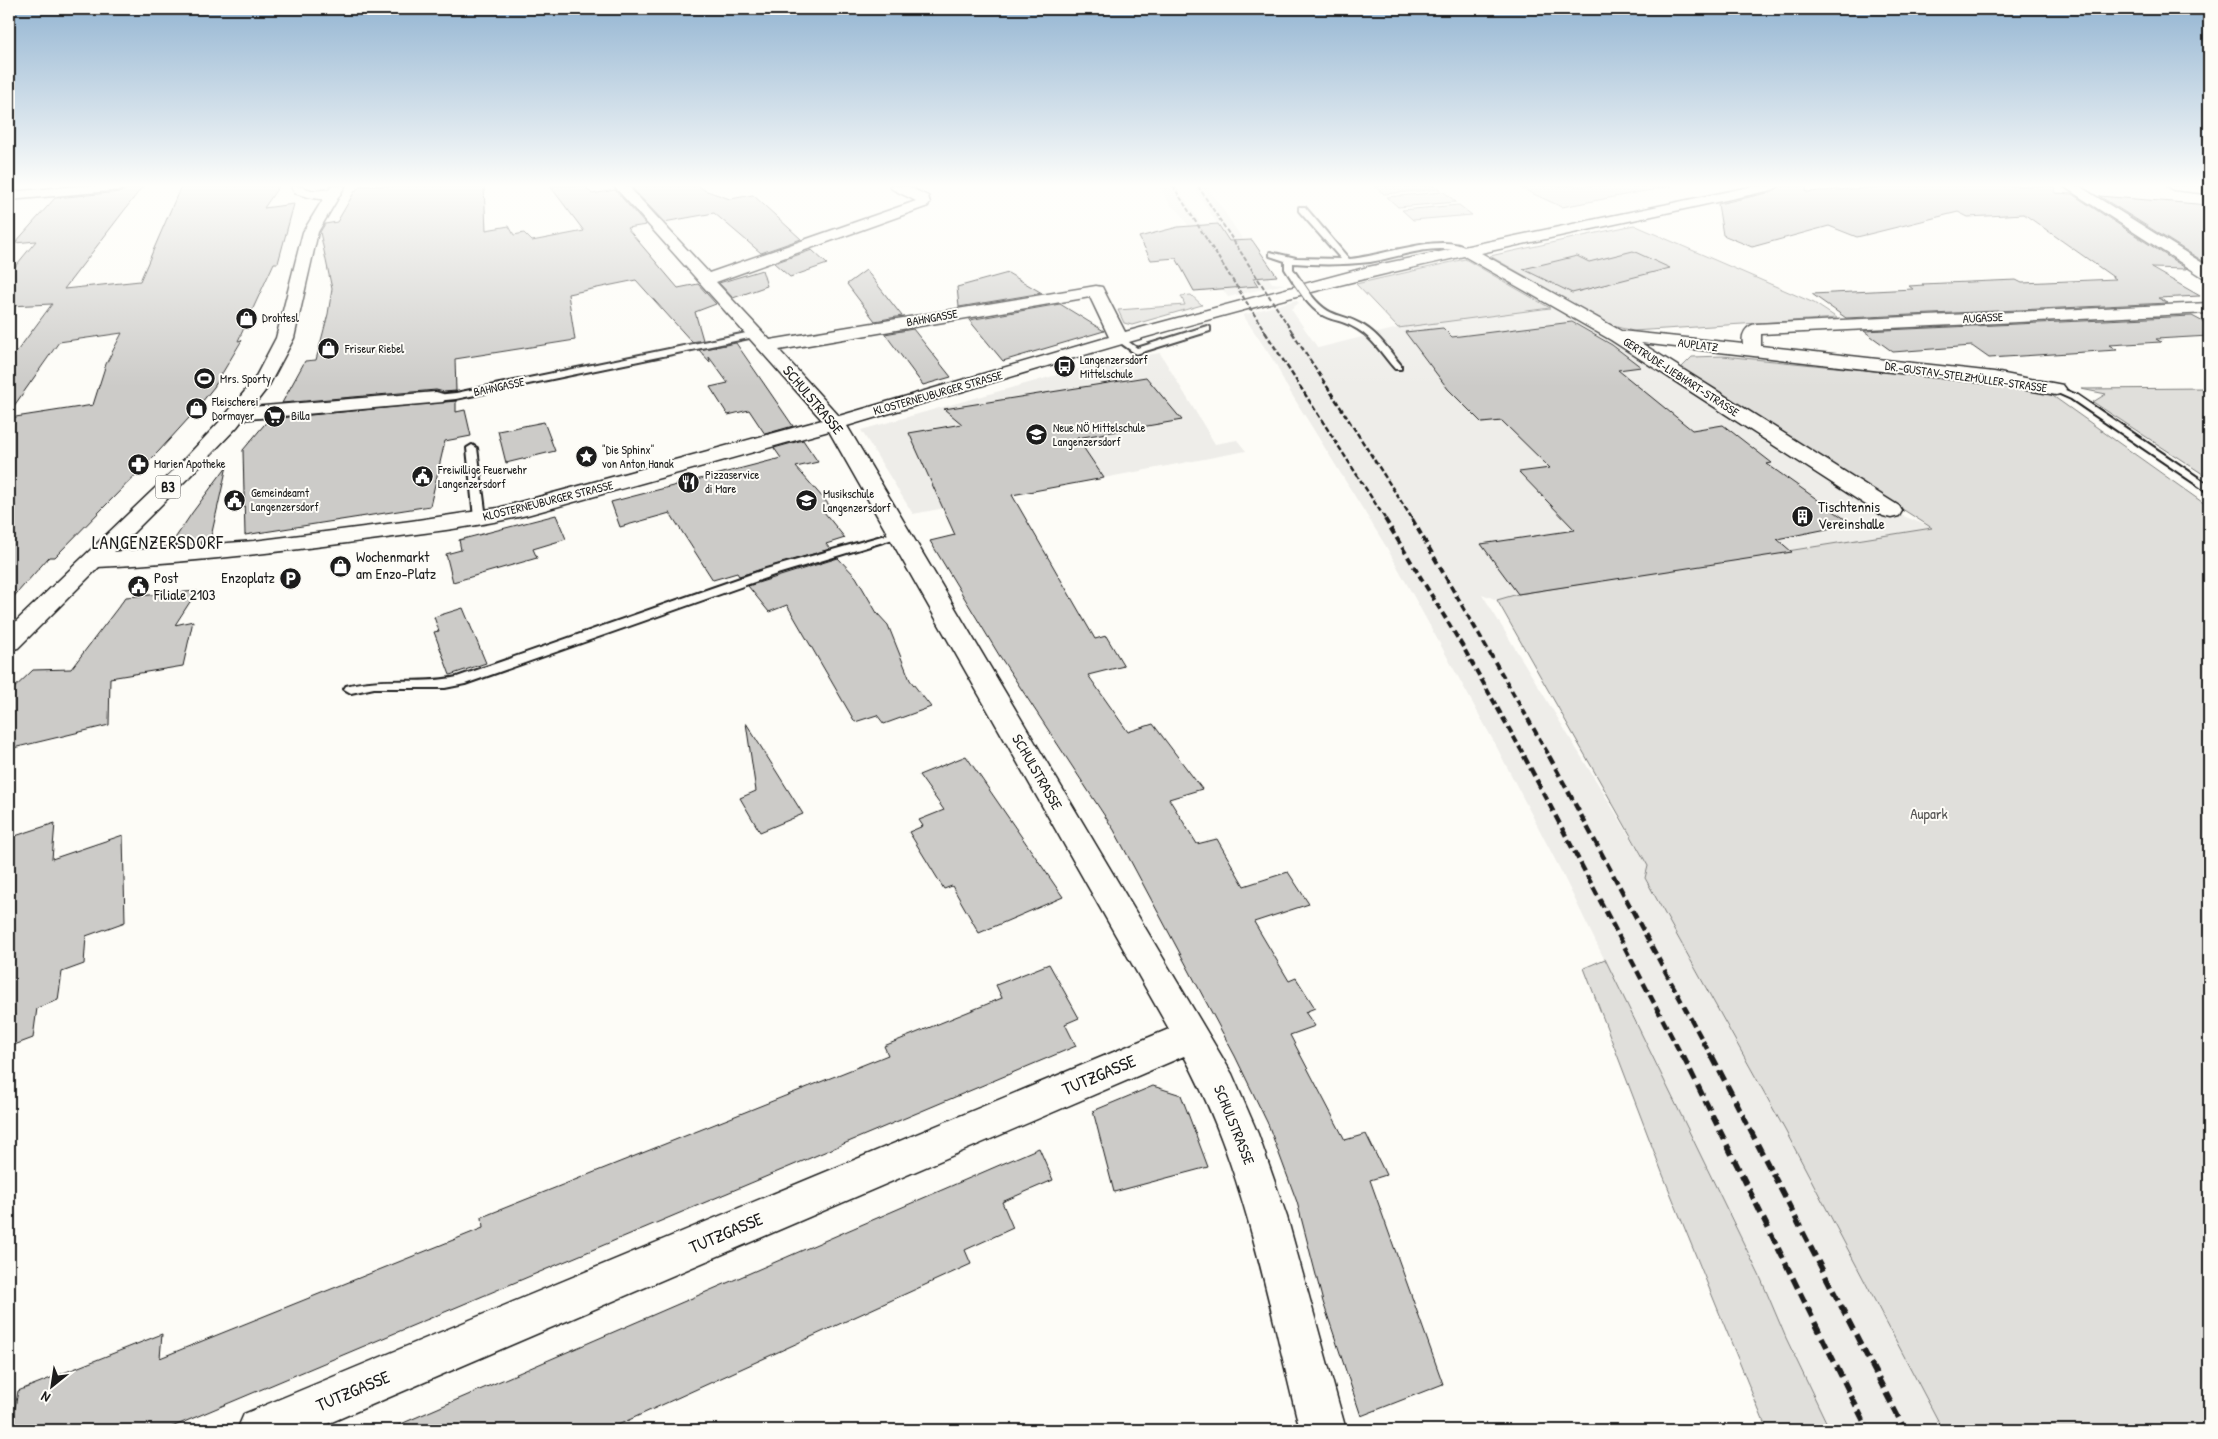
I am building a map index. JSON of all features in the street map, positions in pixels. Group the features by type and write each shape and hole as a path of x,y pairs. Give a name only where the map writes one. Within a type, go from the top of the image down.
{"street":[{"name":"B3","path":"9,642 97,560 238,414 271,368 285,340 294,315 304,253"},
{"name":"SCHULSTRASSE","path":"684,253 836,423 1192,1036 1221,1091 1244,1146 1268,1219 1323,1430"},
{"path":"708,279 781,253"},
{"name":"KLOSTERNEUBURGER STRASSE","path":"97,560 170,556 480,518 519,510 836,423 1119,339 1368,272 1451,253"},
{"name":"GERTRUDE-LIEBHART-STRASSE","path":"1471,253 1617,336 1891,511"},
{"path":"2176,253 2209,274"},
{"name":"BAHNGASSE","path":"762,340 1096,291 1119,339"},
{"name":"AUGASSE","path":"1754,351 1750,339 1751,334 1756,329 2209,308"},
{"name":"AUPLATZ","path":"1617,336 1754,351"},
{"name":"DR.-GUSTAV-STELZMÜLLER-STRASSE","path":"1754,351 1994,378 2056,389"},
{"name":"BAHNGASSE","path":"238,414 436,398"},
{"name":"TUTZGASSE","path":"260,1430 1192,1036"}],"lane":[{"path":"1340,253 1348,262"},
{"path":"1274,254 1289,260 1348,262 1374,259 1397,253"},
{"path":"1289,260 1289,269 1314,306 1325,315 1362,328 1398,367"},
{"path":"1119,339 1136,351 1207,329"},
{"name":"BAHNGASSE","path":"436,398 456,396 762,340"},
{"name":"DR.-GUSTAV-STELZMÜLLER-STRASSE","path":"2056,389 2081,402 2209,490"},
{"path":"472,448 480,518"},
{"path":"351,689 374,684 444,684 460,681 770,572 899,534"}],"shaded area":[{"path":"1206,253 1219,253 1237,282 1238,256 1236,253 1252,253 1272,283 1285,284 1228,297 1211,273"},
{"path":"1296,300 1299,303 1291,309 1318,348 1398,328 1561,304 1891,511 1933,528 1518,594 1497,600 1482,594 1648,866 1645,878 1785,1130 1943,1430 1830,1430 1786,1338 1761,1279 1561,871 1493,740 1387,548 1284,382 1277,366 1243,315"},
{"name":"Neue NÖ Mittelschule Langenzersdorf","path":"1160,353 1215,444 1237,440 1246,451 913,514 861,430 1103,362"}],"green space":[{"path":"1503,253 1699,253 1814,303 1837,318 1633,331 1613,326 1490,256"},
{"path":"1465,259 1550,308 1398,328 1356,284"},
{"path":"1191,295 1202,305 1132,325 1124,323 1118,310 1185,305 1181,296"},
{"name":"Aupark","path":"1723,356 2026,386 2050,394 2209,507 2209,1430 1943,1430 1785,1130 1645,878 1648,866 1497,600 1518,594 1932,528 1681,368 1692,357"},
{"path":"2209,388 2209,478 2093,402 2106,394 2081,389"},
{"path":"1605,959 1761,1279 1786,1338 1830,1430 1767,1430 1663,1175 1584,968"}],"building":[{"path":"26,253 91,253 64,289 140,281 152,253 281,253 278,263 274,263 238,341 242,340 214,387 159,451 55,557 49,557 9,602 9,418 93,405 106,364 122,333 59,342 9,413 9,362 52,304 9,306 9,274"},
{"path":"324,253 648,253 678,288 698,284 716,304 695,312 703,340 692,342 636,280 568,294 575,340 455,359 456,391 444,392 436,390 282,403 305,361 316,360 328,314 332,289"},
{"path":"803,253 815,253 827,264 790,277 774,263"},
{"path":"1147,253 1261,253 1277,276 1253,278 1258,286 1194,291 1176,258 1151,260"},
{"path":"1624,253 1638,253 1670,268 1572,293 1523,269 1577,256 1589,262"},
{"path":"2079,253 2163,253 2187,269 2151,268 2200,296 2158,298 2168,303 1846,318 1812,294 1913,289 1909,286 1924,285 1922,284 2016,280 2022,283 2116,279"},
{"path":"2190,253 2209,253 2209,265"},
{"path":"762,270 767,286 733,298 719,283"},
{"path":"866,270 902,316 875,321 847,284"},
{"path":"1008,273 1042,293 959,307 957,287"},
{"path":"1060,304 1104,331 1003,361 969,320"},
{"path":"2192,316 2209,325 2209,336 2156,339 2161,342 2109,345 2117,350 1989,358 1972,346 1893,352 1864,331"},
{"path":"1572,322 1612,345 1641,367 1618,370 1692,430 1723,425 1772,463 1767,464 1852,524 1777,539 1792,552 1518,594 1481,544 1575,530 1519,472 1550,468 1502,421 1482,423 1448,389 1405,332 1443,328 1452,337"},
{"path":"913,329 951,377 923,385 885,334"},
{"path":"736,343 793,426 765,434 749,410 728,415 710,387 728,383 709,357 710,362 699,350"},
{"path":"1146,377 1182,420 1077,438 1104,478 1012,495 1095,639 1106,636 1124,666 1088,675 1128,732 1153,724 1202,789 1169,799 1197,844 1217,839 1244,886 1288,872 1309,904 1254,922 1289,981 1296,978 1315,1008 1305,1012 1315,1026 1290,1035 1345,1140 1366,1134 1386,1175 1370,1180 1443,1384 1361,1416 1323,1302 1297,1202 1268,1124 1235,1056 1114,830 999,655 930,541 955,535 909,433 962,424 944,409"},
{"path":"456,401 456,412 465,410 471,436 445,441 430,506 245,535 243,450 269,419"},
{"path":"544,422 555,451 506,463 498,431"},
{"path":"803,440 818,462 796,467 830,506 824,512 845,538 826,544 830,549 739,576 737,573 713,580 670,513 620,527 611,502 781,458 774,448"},
{"path":"227,466 210,541 170,546 192,513"},
{"path":"556,515 566,539 533,549 537,558 453,582 446,554 461,550 459,540"},
{"path":"838,558 856,577 877,613 888,625 910,680 931,707 884,724 877,715 855,722 787,605 769,612 748,586"},
{"path":"197,591 175,625 193,621 183,666 110,678 109,725 9,749 9,693 33,670 71,669 126,597"},
{"path":"463,608 486,663 450,675 434,632 439,631 434,617"},
{"path":"746,723 803,814 760,832 740,798 756,791"},
{"path":"966,756 1063,897 979,933 952,886 944,889 909,832 923,826 919,820 944,810 919,775"},
{"path":"55,823 52,859 123,835 125,922 86,936 84,964 62,972 58,1000 37,1008 33,1038 9,1047 9,838"},
{"path":"1049,964 1079,1018 1065,1024 1076,1046 165,1430 11,1430 18,1391 162,1334 160,1358 483,1228 482,1217 888,1055 884,1046 1002,998 996,985"},
{"path":"1153,1086 1181,1095 1208,1167 1114,1192 1093,1111"},
{"path":"1039,1148 1053,1180 1002,1202 1013,1228 965,1250 971,1264 607,1430 387,1430"}],"railway":[{"path":"1215,253 1266,333"},
{"path":"1241,253 1293,333"},
{"path":"1265,332 1386,520"},
{"path":"1292,332 1413,520"},
{"path":"1385,519 1463,647 1525,757"},
{"path":"1412,519 1550,757"},
{"path":"1524,756 1683,1058"},
{"path":"1549,756 1712,1058"},
{"path":"1683,1056 1868,1430"},
{"path":"1712,1056 1905,1430"}],"place":[{"name":"Drohtesl","path":"246,318"},
{"name":"Friseur Riebel","path":"329,349"},
{"name":"Langenzersdorf Mittelschule","path":"1064,367"},
{"name":"Mrs. Sporty","path":"204,379"},
{"name":"Fleischerei Dormayer","path":"196,409"},
{"name":"Billa","path":"275,416"},
{"name":"Neue NÖ Mittelschule Langenzersdorf","path":"1037,435"},
{"name":"\"Die Sphinx\" von Anton Hanak","path":"586,457"},
{"name":"Marien Apotheke","path":"138,464"},
{"name":"Freiwillige Feuerwehr Langenzersdorf","path":"422,477"},
{"name":"Pizzaservice di Mare","path":"689,482"},
{"name":"Gemeindeamt Langenzersdorf","path":"235,500"},
{"name":"Musikschule Langenzersdorf","path":"807,501"},
{"name":"Tischtennis Vereinshalle","path":"1802,516"},
{"name":"Wochenmarkt am Enzo-Platz","path":"340,566"},
{"name":"Enzoplatz","path":"291,578"},
{"name":"Post Filiale 2103","path":"138,587"}],"district":[{"name":"LANGENZERSDORF","path":"158,543"}]}
